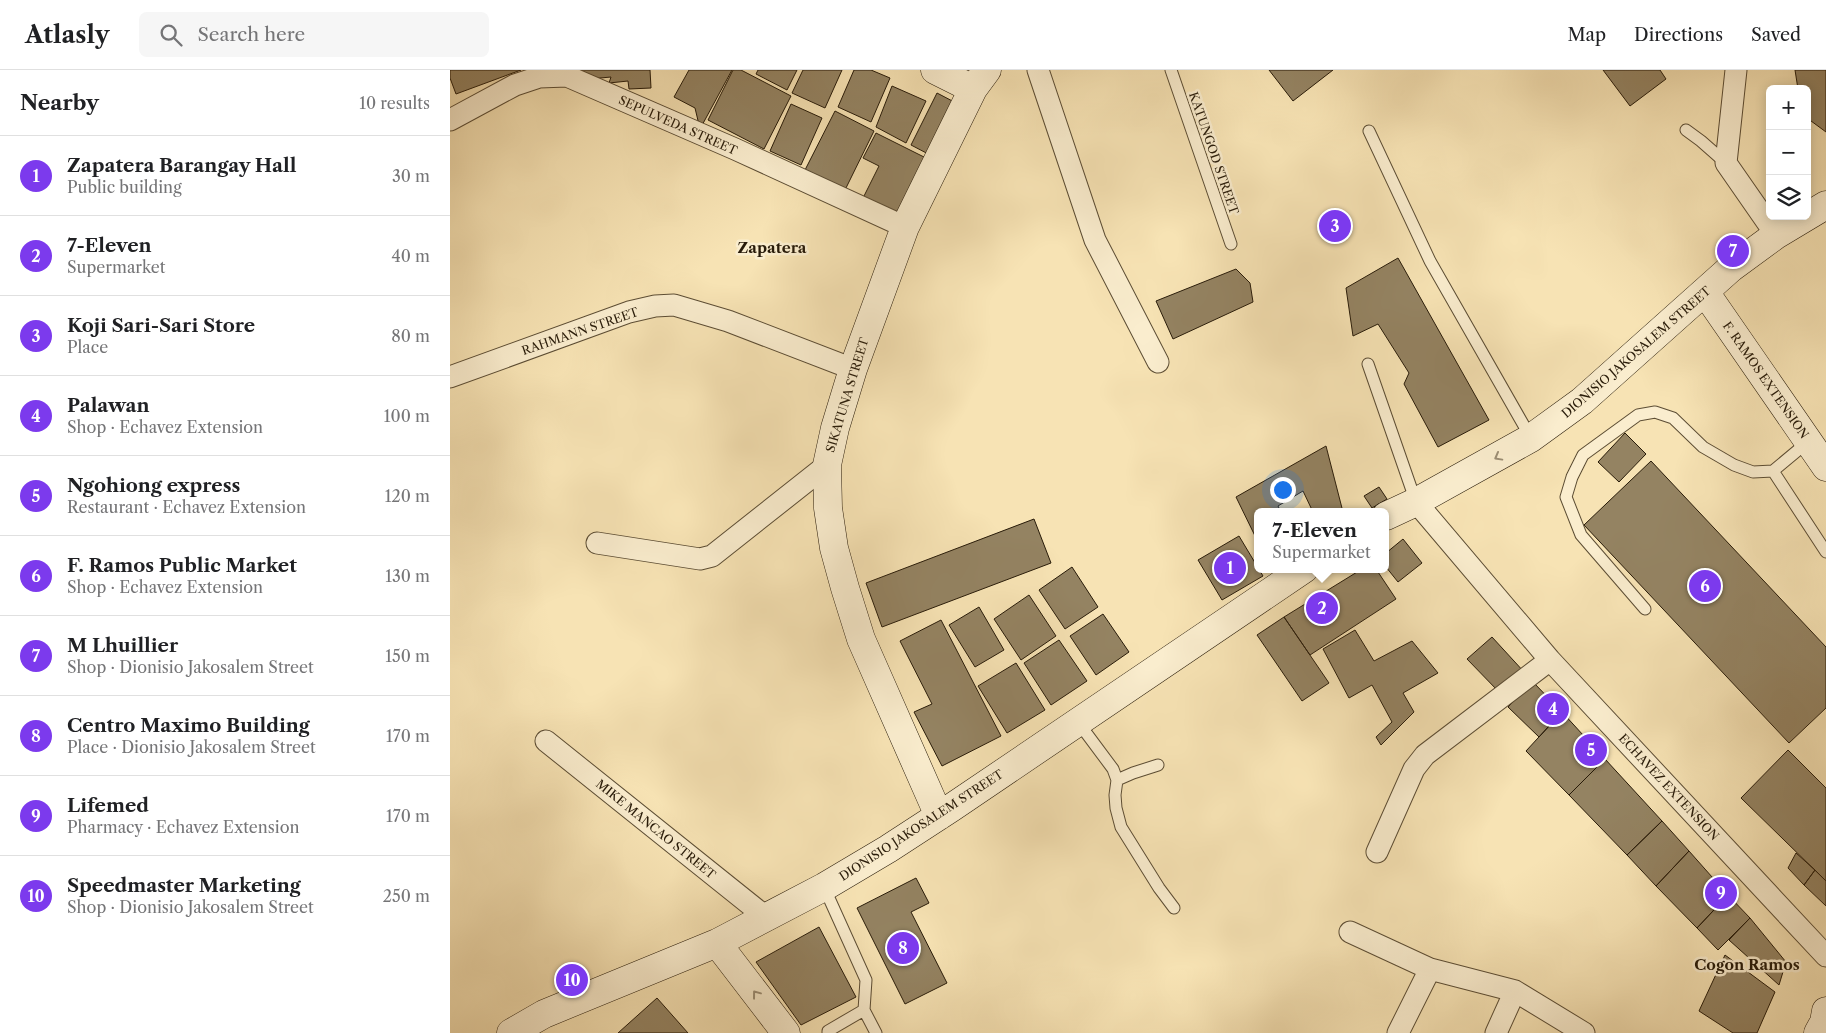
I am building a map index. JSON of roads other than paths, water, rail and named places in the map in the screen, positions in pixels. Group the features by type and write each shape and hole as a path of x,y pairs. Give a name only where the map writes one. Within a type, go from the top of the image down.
{"street":[{"path":"935,70 980,80"},
{"path":"1038,70 1095,240 1158,362"},
{"path":"1736,70 1726,163 1776,235"},
{"name":"SEPULVEDA STREET","path":"450,120 515,85 539,77 568,76 735,149 905,227"},
{"name":"SIKATUNA STREET","path":"939,816 861,638 834,548 828,508 827,465 835,428 853,369 905,227 980,80"},
{"name":"DIONISIO JAKOSALEM STREET","path":"1389,515 1416,502 1531,438 1582,402 1731,268 1776,235 1826,205"},
{"name":"F. RAMOS EXTENSION","path":"1705,292 1826,467"},
{"name":"RAHMANN STREET","path":"450,377 629,312 655,306 674,305 728,321 853,369"},
{"path":"597,543 700,559 712,556 827,465"},
{"name":"ECHAVEZ EXTENSION","path":"1416,502 1550,660 1826,956"},
{"name":"DIONISIO JAKOSALEM STREET","path":"511,1033 552,1024 767,918 824,887 939,816 1298,573"},
{"path":"1378,852 1414,770 1425,755 1550,660"},
{"name":"MIKE MANCAO STREET","path":"546,741 767,918"},
{"path":"1350,932 1430,969 1515,991 1584,1033"},
{"path":"717,943 786,1033"},
{"path":"1398,1033 1430,969"},
{"path":"1496,1033 1515,991"}],"lane":[{"name":"KATUNGOD STREET","path":"1171,70 1231,244"},
{"path":"1686,130 1702,141 1726,163"},
{"path":"1369,131 1430,261 1531,438"},
{"path":"1368,364 1416,502"},
{"path":"1645,609 1581,535 1566,497 1572,478 1583,456 1638,415 1655,412 1672,418 1703,447 1734,465 1753,472 1772,471 1809,441"},
{"path":"1772,471 1826,552"},
{"path":"1078,722 1113,769 1117,780 1116,808 1121,827 1136,853 1174,908"},
{"path":"1117,780 1158,765"},
{"path":"824,887 866,980 864,1010 876,1033"},
{"path":"828,1033 828,1031 864,1010"}],"place":[{"name":"Koji Sari-Sari Store","path":"1335,226"},
{"name":"M Lhuillier","path":"1733,251"},
{"name":"Zapatera Barangay Hall","path":"1230,568"},
{"name":"F. Ramos Public Market","path":"1705,586"},
{"name":"7-Eleven","path":"1322,608"},
{"name":"Palawan","path":"1553,709"},
{"name":"Ngohiong express","path":"1591,750"},
{"name":"Lifemed","path":"1721,893"},
{"name":"Centro Maximo Building","path":"903,948"},
{"name":"Speedmaster Marketing","path":"572,980"}],"district":[{"name":"Zapatera","path":"772,247"},
{"name":"Cogon Ramos","path":"1747,964"}]}
